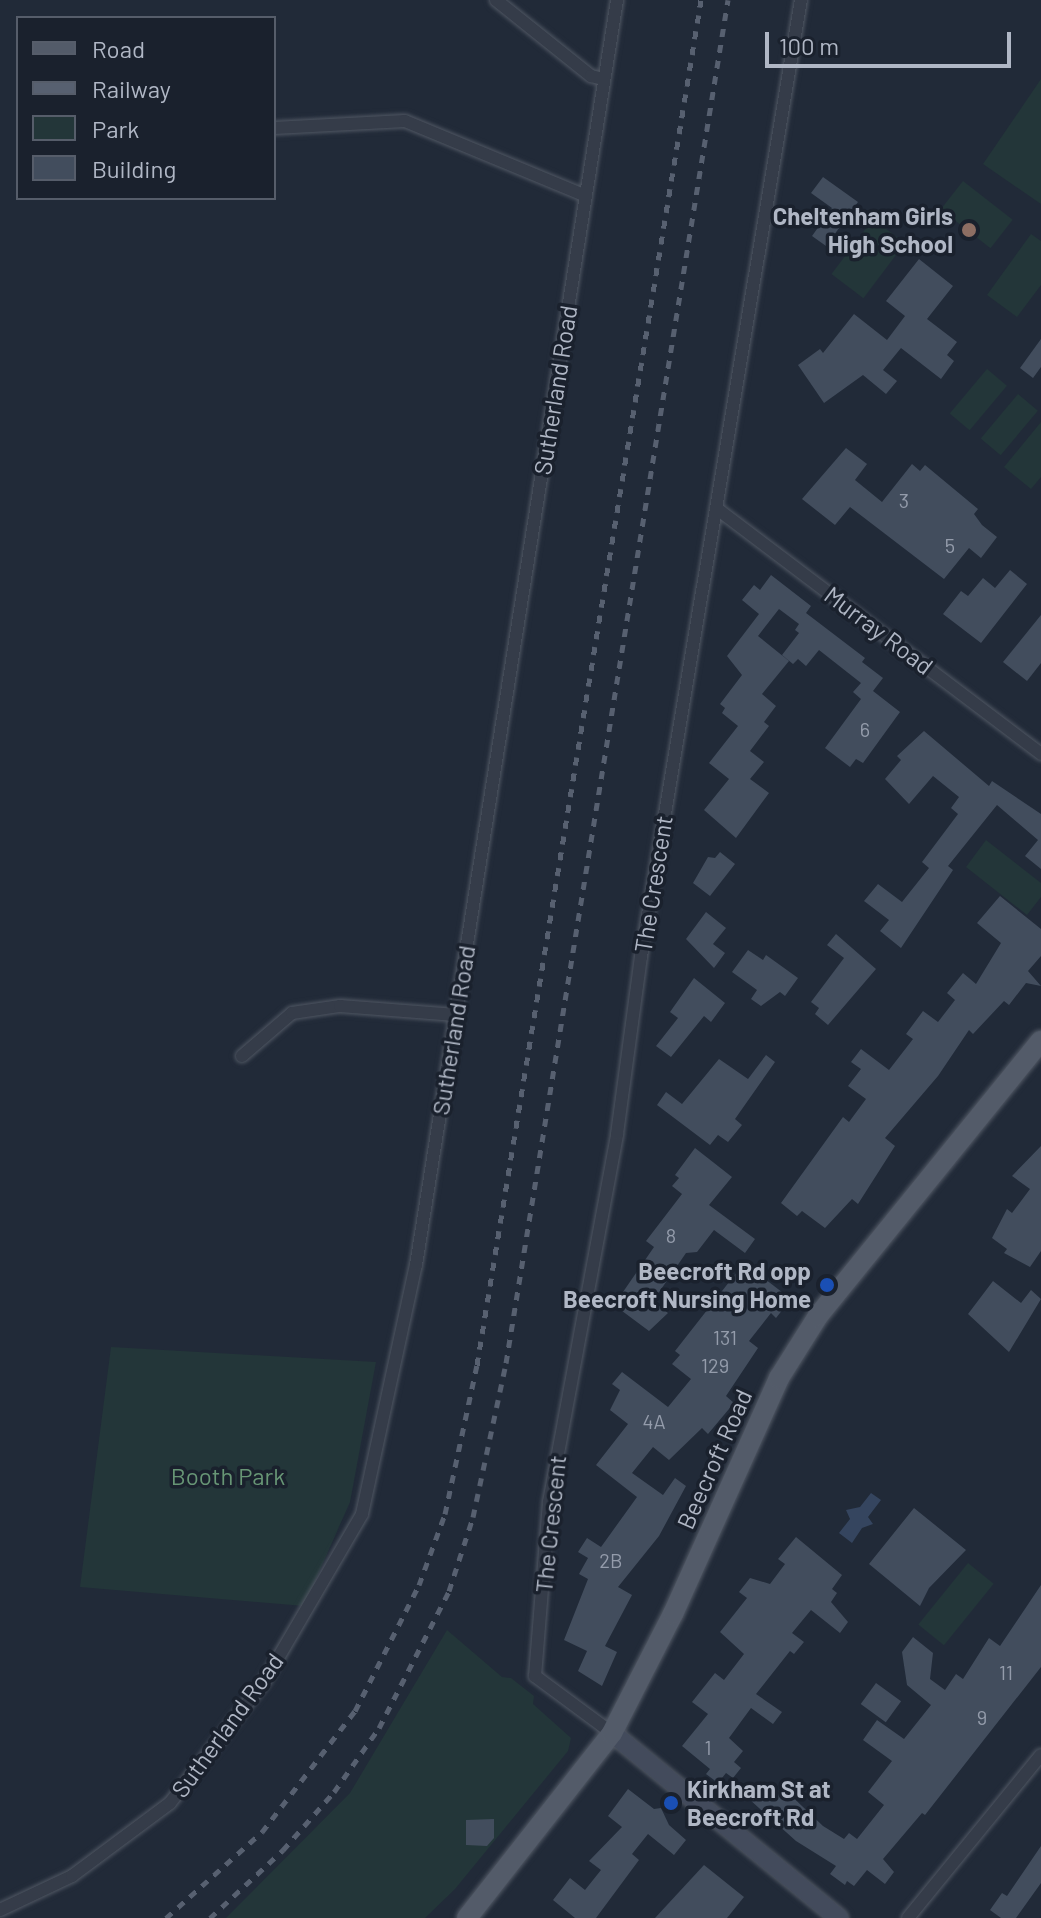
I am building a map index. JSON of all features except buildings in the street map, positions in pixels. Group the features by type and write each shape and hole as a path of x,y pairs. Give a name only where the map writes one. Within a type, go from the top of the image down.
{"main road":[{"name":"Beecroft Road","path":"467,1918 612,1733 673,1614 779,1378 818,1316 1041,1041"}],"street":[{"path":"496,0 591,76 603,79"},
{"name":"Sutherland Road","path":"0,1910 72,1876 170,1803 264,1682 362,1514 416,1265 617,0"},
{"name":"The Crescent","path":"612,1733 535,1676 547,1534 801,0"},
{"path":"276,128 405,121 586,196"},
{"name":"Murray Road","path":"716,508 1041,754"},
{"path":"242,1056 292,1013 340,1006 456,1015"},
{"path":"612,1733 839,1918"},
{"path":"908,1918 1041,1755"}],"green space":[{"path":"1041,79 1041,204 983,164"},
{"path":"963,181 1013,220 990,248 941,209"},
{"path":"873,219 905,243 863,298 831,274"},
{"path":"1031,234 1041,241 1041,285 1017,317 987,295"},
{"path":"987,369 1007,386 970,430 950,413"},
{"path":"1018,394 1038,411 1001,455 981,438"},
{"path":"1041,422 1041,477 1031,489 1004,467"},
{"path":"986,840 1041,883 1041,897 1027,915 966,867"},
{"name":"Booth Park","path":"111,1347 376,1362 350,1502 304,1606 80,1587"},
{"path":"968,1563 994,1584 944,1645 918,1624"},
{"path":"447,1630 502,1677 511,1678 534,1696 533,1704 571,1738 568,1751 455,1889 425,1918 226,1918 350,1793"}],"water":[{"path":"871,1493 881,1500 868,1517 873,1524 862,1528 852,1543 839,1533 850,1519 846,1510 860,1507"}],"railway":[{"path":"166,1918 262,1832 355,1711 419,1585 445,1514 477,1365 701,0"},
{"path":"210,1918 283,1850 334,1792 379,1728 449,1591 473,1517 506,1363 728,0"}],"place":[{"name":"Cheltenham Girls High School","path":"969,230"},
{"name":"Beecroft Rd opp Beecroft Nursing Home","path":"827,1285"},
{"name":"Kirkham St at Beecroft Rd","path":"671,1803"}]}
